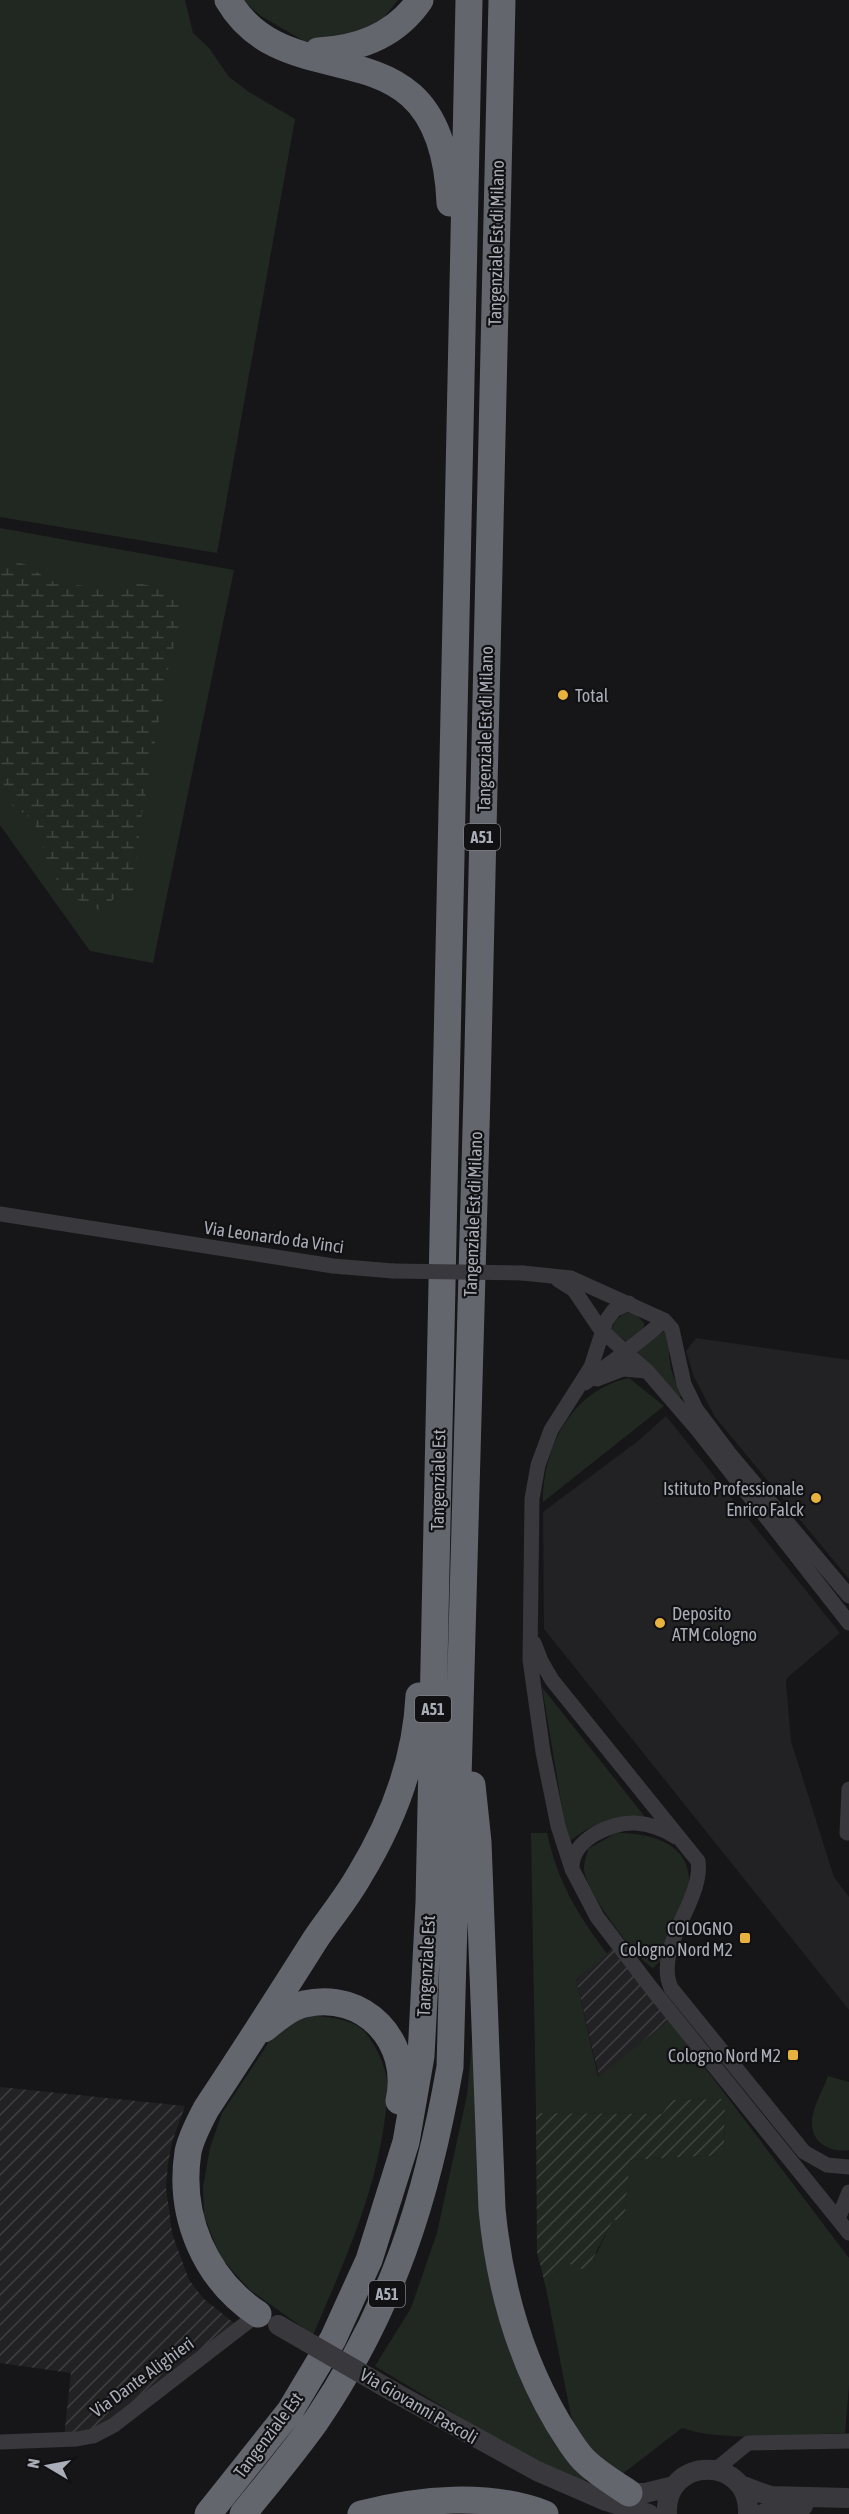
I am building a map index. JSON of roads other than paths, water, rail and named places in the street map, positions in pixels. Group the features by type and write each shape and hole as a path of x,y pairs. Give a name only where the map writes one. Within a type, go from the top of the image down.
{"highway":[{"path":"228,0 237,14 253,30 273,43 293,51 375,73 397,83 421,107 438,135 449,181 451,299 462,420"},
{"path":"293,51 339,50 378,38 404,20 420,0"},
{"name":"Tangenziale Est di Milano","path":"440,1362 462,420 469,0"},
{"name":"Tangenziale Est di Milano","path":"460,1673 478,1058 502,0"},
{"path":"268,2320 226,2287 201,2249 190,2218 186,2187 189,2151 192,2137 206,2109 322,1930 358,1879 381,1838 399,1794 412,1746 418,1704 423,1584 440,1362"},
{"name":"Tangenziale Est","path":"208,2514 290,2411 333,2339 369,2260 406,2142 421,2056 429,1903 440,1362"},
{"path":"460,1673 478,1842 492,2209 497,2255 519,2339 552,2412 584,2460 629,2493"},
{"name":"Tangenziale Est","path":"243,2514 317,2419 366,2338 404,2250 432,2162 450,2067 452,2039 460,1673"},
{"path":"254,2037 285,2013 304,2004 334,2003 356,2008 378,2022 398,2056 402,2073 400,2093 383,2171 369,2215 344,2316"},
{"path":"361,2514 399,2505 451,2500 503,2504 545,2514"}],"street":[{"name":"Via Leonardo da Vinci","path":"0,1214 333,1266 393,1271 544,1274 571,1278 664,1320"},
{"name":"Via Leonardo da Vinci","path":"544,1274 574,1290 601,1330 647,1371 697,1429 849,1623"},
{"path":"629,1303 614,1310 601,1330 591,1367 551,1430 538,1465 532,1499 530,1660 543,1752 558,1826 572,1869 597,1917 849,2233"},
{"path":"578,1388 664,1320 672,1329 684,1384 696,1409 729,1454 849,1596"},
{"path":"578,1388 623,1369 647,1371"},
{"path":"530,1622 537,1652 552,1680 654,1807 696,1855 699,1865 698,1877 668,1958 667,1976 671,1988 804,2152 824,2164 837,2168 849,2167"},
{"path":"848,1839 849,1789"},
{"path":"848,1839 849,1812"},
{"path":"572,1869 573,1858 588,1840 606,1829 626,1824 642,1824 665,1831 680,1839 696,1855"},
{"path":"838,2219 849,2193"},
{"name":"Via Giovanni Pascoli","path":"268,2320 499,2451 606,2501 650,2514"},
{"name":"Via Dante Alighieri","path":"0,2442 93,2436 114,2425 268,2320"},
{"path":"711,2469 720,2466 738,2449 752,2443 849,2441"},
{"path":"711,2469 727,2474 740,2485 770,2496 848,2498"},
{"name":"Via Giovanni Pascoli","path":"585,2490 650,2492 674,2486 689,2473 711,2469"},
{"path":"740,2485 746,2497 748,2514"},
{"path":"667,2514 667,2501 674,2486"},
{"path":"762,2514 848,2498"}],"place":[{"name":"Total","path":"563,695"},
{"name":"Istituto Professionale Enrico Falck","path":"816,1498"},
{"name":"Deposito ATM Cologno","path":"660,1623"},
{"name":"COLOGNO Cologno Nord M2","path":"745,1938"},
{"name":"Cologno Nord M2","path":"793,2055"}]}
